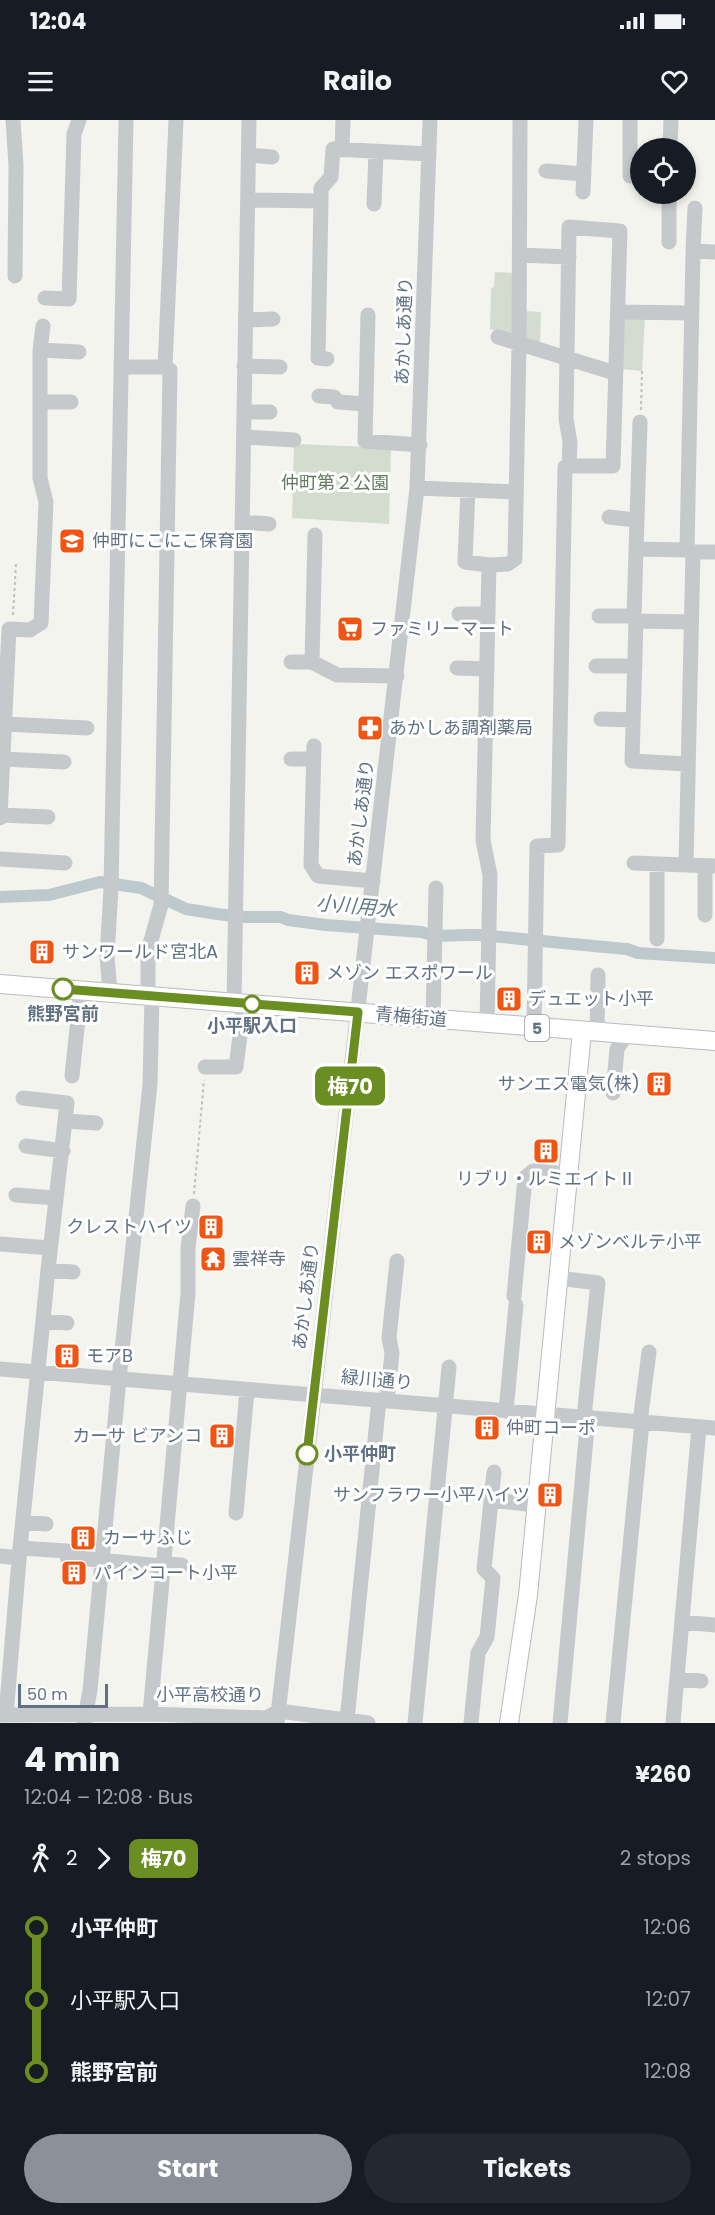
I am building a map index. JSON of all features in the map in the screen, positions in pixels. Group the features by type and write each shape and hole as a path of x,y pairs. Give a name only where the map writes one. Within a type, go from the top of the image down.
{"main road":[{"name":"青梅街道","path":"0,984 715,1041"},
{"path":"509,1723 528,1595 567,1174 590,1032"}],"street":[{"path":"13,120 16,165 15,276"},
{"path":"45,298 69,299 76,278 67,174 74,134 79,120"},
{"path":"110,992 107,956 111,882 126,120"},
{"path":"165,367 176,120"},
{"path":"206,1067 236,1068 239,1003 236,914 249,120"},
{"path":"342,150 343,120"},
{"name":"あかしあ通り","path":"278,1717 417,488 430,120"},
{"path":"468,490 465,562 489,565 508,564 514,559 516,492 520,120"},
{"path":"583,192 586,120"},
{"path":"630,120 630,138"},
{"path":"670,120 670,138"},
{"path":"318,358 321,188 331,177 333,149 429,154"},
{"path":"374,204 376,152"},
{"path":"249,156 272,157"},
{"path":"546,171 584,174"},
{"path":"249,200 321,201"},
{"path":"669,204 669,242"},
{"path":"686,865 695,208"},
{"path":"569,466 570,442 566,419 569,227 620,231 613,466"},
{"path":"693,250 715,252"},
{"path":"520,255 569,257"},
{"path":"618,312 692,313"},
{"path":"368,315 366,441 420,445"},
{"path":"246,320 273,320"},
{"path":"43,326 40,350 40,478 46,502 40,623 30,630 9,629 0,816 48,817"},
{"path":"498,337 615,373"},
{"path":"40,350 79,352"},
{"path":"244,366 280,367"},
{"path":"85,1719 90,1690 150,1084 148,951 161,900 170,370 165,367 121,367"},
{"path":"319,396 334,397 338,402 366,404"},
{"path":"41,402 71,402"},
{"path":"244,412 270,412"},
{"path":"640,422 632,761 687,764"},
{"path":"243,437 294,440"},
{"path":"534,1028 537,846 558,845 565,467 640,468"},
{"path":"417,488 516,492"},
{"path":"609,517 636,520"},
{"path":"242,522 269,524"},
{"path":"312,662 308,576 315,535"},
{"path":"636,549 715,552"},
{"path":"487,1024 490,875 483,840 489,565"},
{"path":"459,614 488,614"},
{"path":"599,616 691,622"},
{"path":"291,662 312,662 337,675 397,676"},
{"path":"596,666 635,666"},
{"path":"457,668 487,669"},
{"path":"601,719 633,720"},
{"path":"5,724 87,728"},
{"path":"291,759 314,752 311,865 318,876 373,880"},
{"path":"3,759 64,762"},
{"path":"0,859 65,863"},
{"path":"634,863 710,866 705,915"},
{"path":"657,864 657,939"},
{"path":"433,1019 436,888"},
{"path":"590,1032 598,975"},
{"path":"72,1076 81,990"},
{"path":"613,1093 617,1049 626,1035"},
{"path":"3,1715 50,1248 67,1103 23,1098"},
{"path":"66,1121 96,1123"},
{"path":"26,1146 63,1150"},
{"path":"506,1411 525,1178 533,1171 567,1174"},
{"path":"16,1195 56,1198"},
{"path":"150,1714 188,1293 188,1248 193,1206"},
{"path":"0,1244 50,1248"},
{"path":"347,1720 383,1401 392,1353 389,1338 397,1261"},
{"path":"48,1270 73,1272"},
{"path":"558,1278 598,1283 560,1723"},
{"path":"43,1321 68,1323"},
{"path":"613,1723 649,1352"},
{"path":"415,1723 449,1367"},
{"name":"緑川通り","path":"0,1369 707,1427"},
{"path":"236,1513 247,1390"},
{"path":"673,1723 682,1622 707,1427"},
{"path":"471,1723 478,1653 487,1636 492,1589 493,1578 484,1569 494,1472"},
{"path":"491,1500 536,1506"},
{"path":"23,1522 46,1524"},
{"path":"0,1556 67,1551 67,1557 182,1565"},
{"path":"682,1622 715,1625"},
{"path":"677,1679 701,1681"},
{"name":"小平高校通り","path":"3,1715 85,1719 150,1714 278,1717 368,1723"}],"path":[{"path":"640,422 642,371"},
{"path":"12,630 16,564"},
{"path":"193,1206 206,1067"}],"green space":[{"path":"495,272 513,273 513,332 508,335 490,329 491,288 494,287"},
{"path":"523,311 541,312 540,344 525,341"},
{"path":"627,316 645,317 642,371 621,369 621,322"},
{"name":"仲町第２公園","path":"298,444 391,448 389,524 292,518 294,446"}],"waterway":[{"name":"小川用水","path":"0,897 49,895 100,882 141,888 186,909 217,914 242,917 281,917 326,925 422,932 442,936 497,937 627,949 638,953 715,958"}],"bus line":[{"name":"梅70","path":"63,989 358,1012 307,1454"}],"place":[{"name":"仲町にこにこ保育園","path":"72,541"},
{"name":"ファミリーマート","path":"350,629"},
{"name":"あかしあ調剤薬局","path":"370,728"},
{"name":"サンワールド宮北A","path":"42,952"},
{"name":"メゾン エスポワール","path":"307,973"},
{"name":"熊野宮前","path":"63,989"},
{"name":"デュエット小平","path":"509,999"},
{"name":"小平駅入口","path":"252,1004"},
{"name":"サンエス電気(株)","path":"659,1084"},
{"name":"リブリ・ルミエイトⅡ","path":"546,1151"},
{"name":"クレストハイツ","path":"211,1227"},
{"name":"メゾンベルテ小平","path":"539,1242"},
{"name":"雲祥寺","path":"213,1259"},
{"name":"モアB","path":"67,1356"},
{"name":"仲町コーポ","path":"487,1428"},
{"name":"カーサ ビアンコ","path":"222,1436"},
{"name":"小平仲町","path":"307,1454"},
{"name":"サンフラワー小平ハイツ","path":"550,1495"},
{"name":"カーサふじ","path":"83,1538"},
{"name":"パインコート小平","path":"74,1573"}]}
